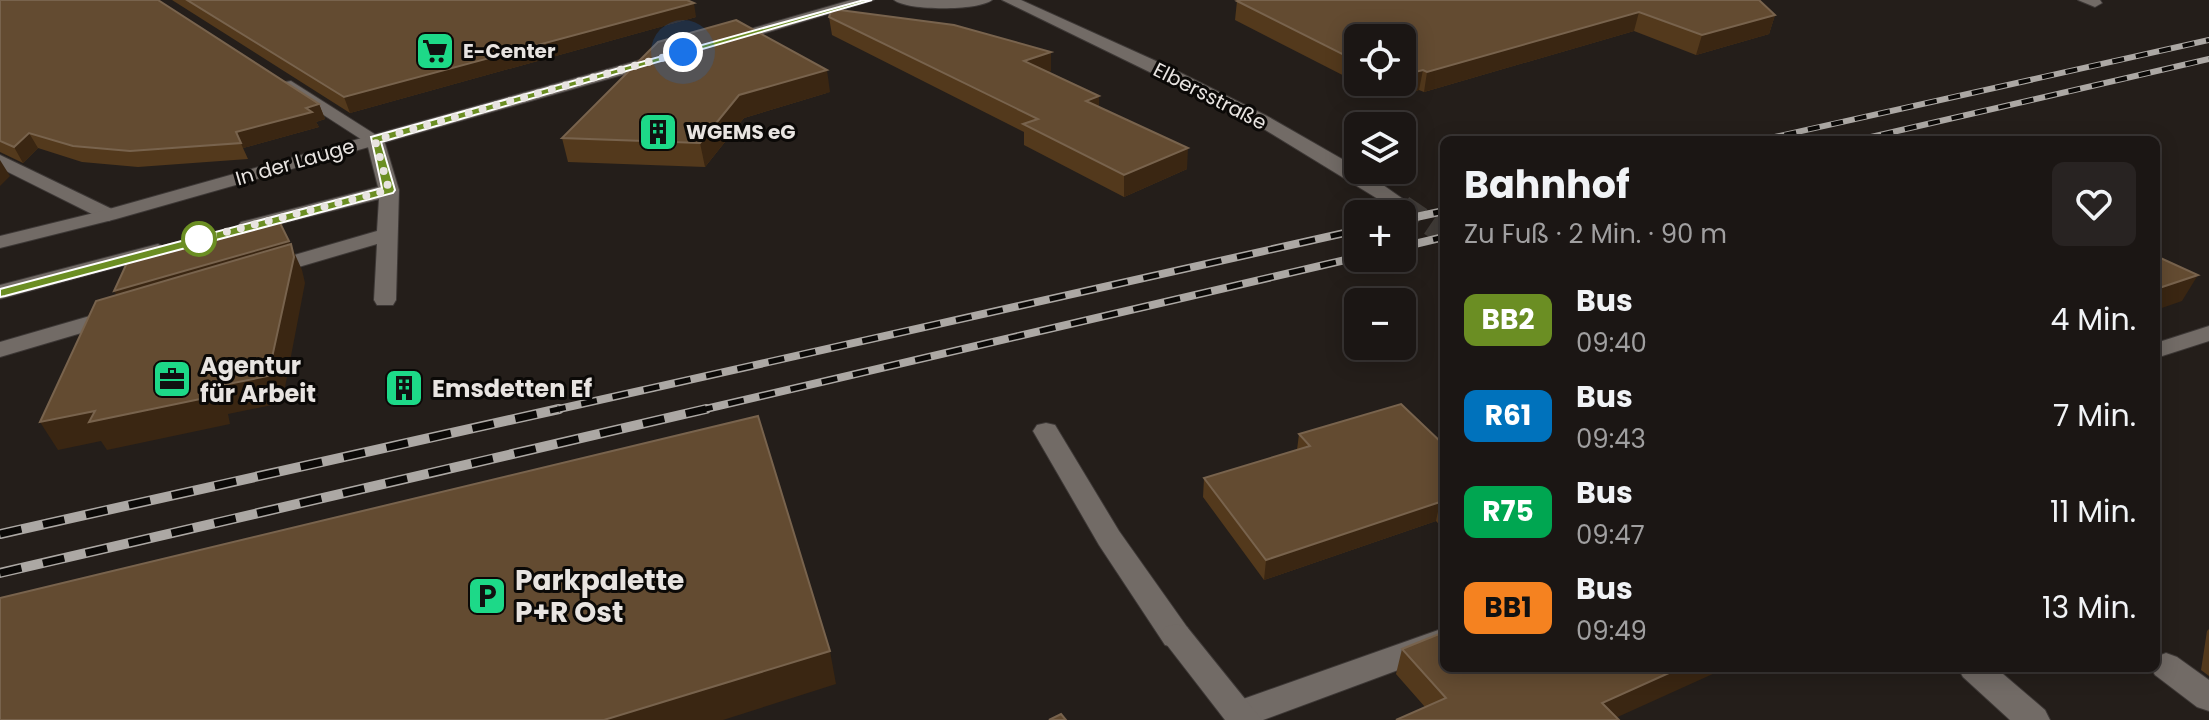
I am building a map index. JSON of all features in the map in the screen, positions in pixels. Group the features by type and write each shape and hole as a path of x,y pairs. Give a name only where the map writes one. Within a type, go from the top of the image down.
{"street":[{"path":"708,45 867,0"},
{"path":"901,0 940,4 985,0"},
{"name":"Elbersstraße","path":"1009,0 1192,85 1341,164 1394,200"},
{"name":"In der Lauge","path":"0,242 109,215 678,54"},
{"path":"270,73 375,140 389,190 385,300"},
{"path":"0,161 109,215"},
{"path":"228,232 389,190"},
{"path":"254,274 388,234"},
{"path":"0,292 183,243"},
{"path":"0,350 134,310"},
{"path":"2160,350 2209,333"},
{"path":"1046,431 1109,538 1176,636 1243,717 1440,642"},
{"path":"2166,666 2209,698"},
{"path":"1979,672 2033,720"}],"building":[{"path":"0,0 158,0 319,104 306,108 312,112 236,132 241,143 130,151 73,146 29,133 14,147 0,141"},
{"name":"E-Center","path":"187,0 687,0 694,3 344,97"},
{"path":"1759,0 1775,15 1702,35 1639,12 1427,72 1416,72 1416,24 1344,24 1344,55 1237,1"},
{"path":"832,9 954,25 1051,52 1024,61 1099,96 1086,101 1188,148 1124,175 1023,124 1038,119 829,17"},
{"path":"736,20 827,70 739,95 700,143 562,138 658,42"},
{"path":"277,217 289,241 114,291 131,254"},
{"path":"291,244 294,257 268,376 213,387 215,396 89,422 95,411 40,422 96,301"},
{"path":"2160,258 2198,275 2160,288"},
{"path":"1401,404 1440,441 1440,502 1266,560 1204,478 1310,446 1299,434"},
{"name":"Parkpalette P+R Ost","path":"758,416 830,651 604,720 0,720 0,598"},
{"path":"1440,634 1440,672 1671,672 1602,703 1619,720 1396,720 1446,698 1402,649"},
{"path":"1061,714 1066,720 1049,720"}],"tunnel":[{"path":"1416,215 1440,231"}],"railway":[{"path":"1779,136 2209,40"},
{"path":"1875,136 2209,59"},
{"path":"1416,217 1440,212"},
{"path":"550,411 1344,233"},
{"path":"1416,244 1440,238"},
{"path":"697,411 1344,260"},
{"path":"0,534 559,409"},
{"path":"0,573 706,409"}],"bus line":[{"name":"BB2","path":"0,293 389,190 375,140 867,0"}],"place":[{"name":"E-Center","path":"435,51"},
{"name":"WGEMS eG","path":"658,132"},
{"name":"Agentur für Arbeit","path":"172,379"},
{"name":"Emsdetten Ef","path":"404,388"},
{"name":"Parkpalette P+R Ost","path":"487,596"}],"route":[{"path":"199,239 389,190 375,140 683,52"}]}
